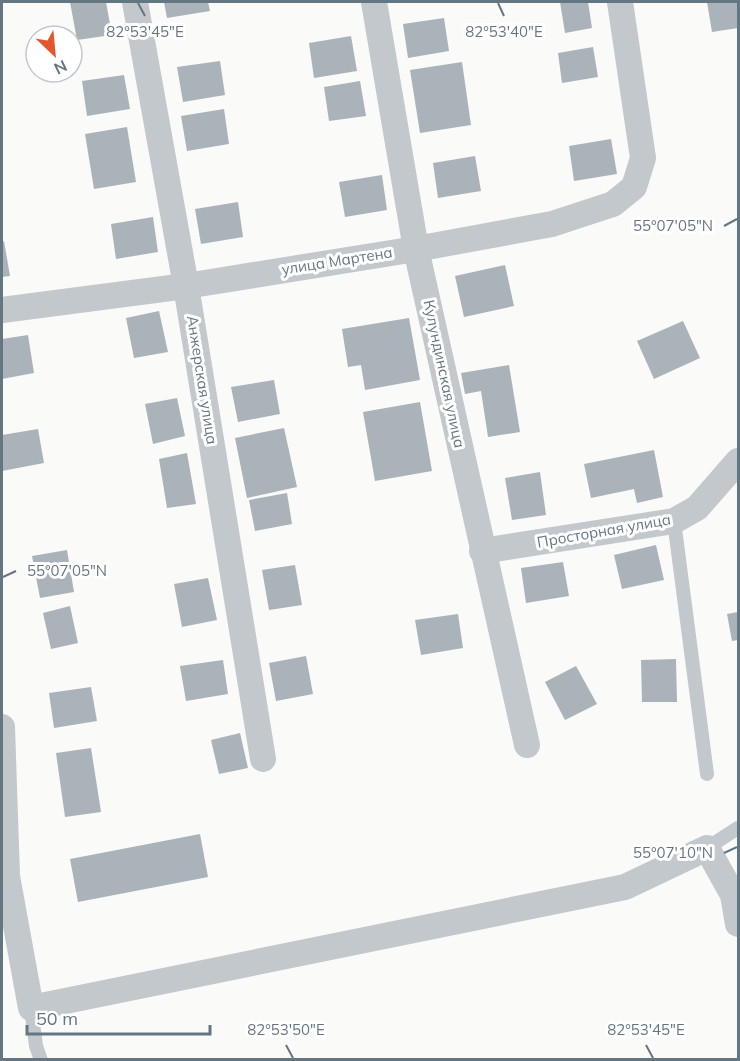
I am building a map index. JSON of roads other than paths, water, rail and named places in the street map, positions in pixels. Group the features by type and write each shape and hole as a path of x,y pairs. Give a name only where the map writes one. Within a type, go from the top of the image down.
{"street":[{"name":"Анжерская улица","path":"135,2 186,286 263,759"},
{"name":"Кулундинская улица","path":"374,2 416,249 527,745"},
{"name":"улица Мартена","path":"2,310 186,286 416,249 552,224 613,204 634,187 643,158 620,2"},
{"name":"Просторная улица","path":"483,551 674,521 697,508 738,461"},
{"path":"2,727 7,876 32,1008 625,887 707,848 733,895 738,924"}],"lane":[{"path":"674,521 707,774"},
{"path":"707,848 738,828"},
{"path":"32,1008 36,1047 41,1059"}]}
